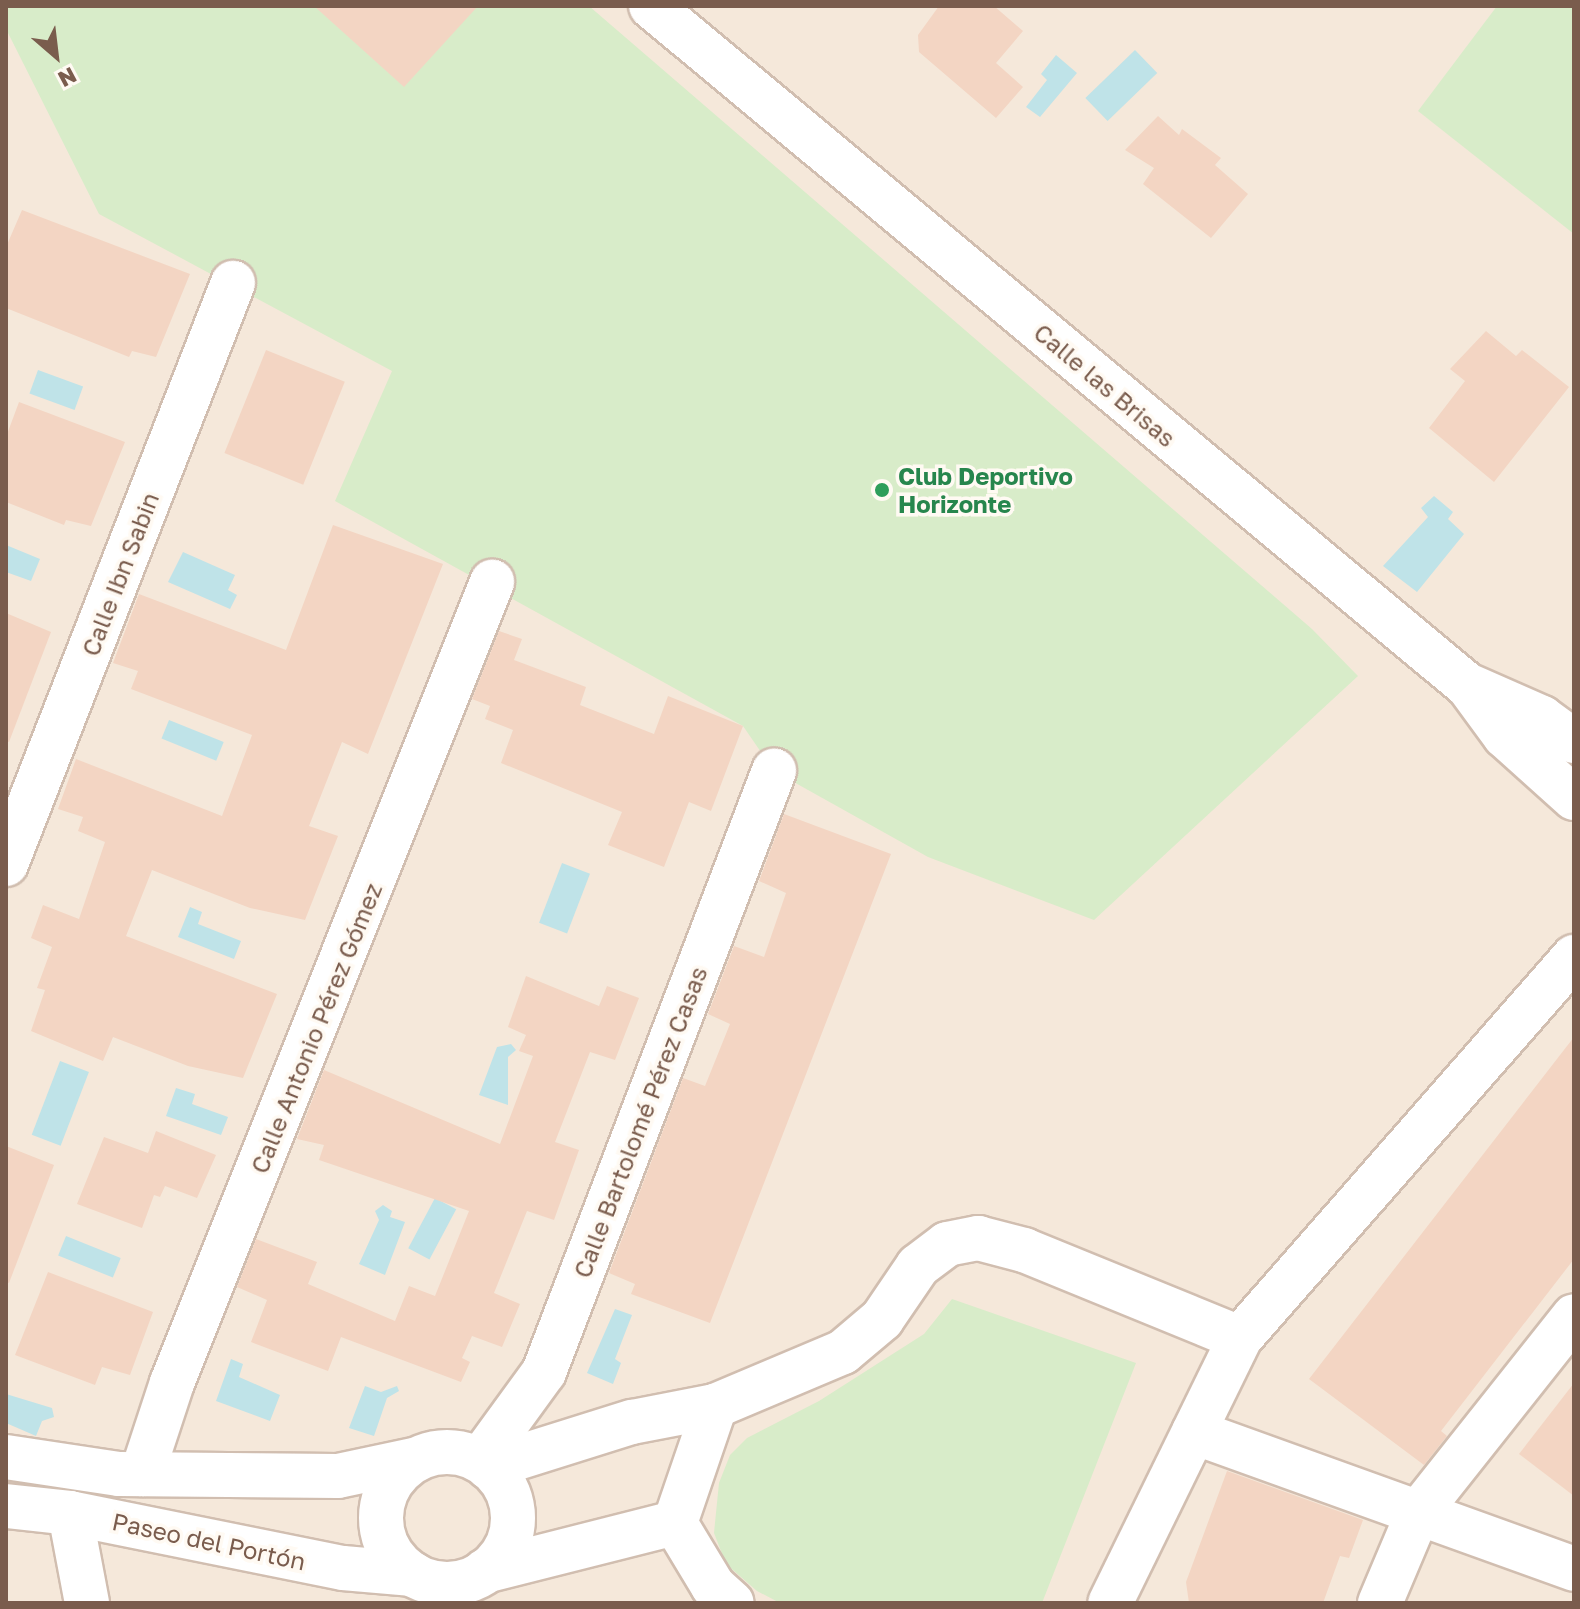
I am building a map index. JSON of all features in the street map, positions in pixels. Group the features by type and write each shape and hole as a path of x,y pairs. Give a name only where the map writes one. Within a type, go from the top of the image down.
{"street":[{"name":"Calle las Brisas","path":"651,6 1467,685 1542,718 1574,741"},
{"name":"Calle Ibn Sabin","path":"6,864 233,283"},
{"name":"Calle Antonio Pérez Gómez","path":"142,1474 172,1383 492,582"},
{"path":"1467,685 1505,736 1574,798"},
{"name":"Calle Bartolomé Pérez Casas","path":"484,1464 544,1372 774,771"},
{"path":"1110,1603 1240,1338 1574,957"},
{"path":"484,1464 632,1422 715,1406 843,1352 882,1319 918,1266 947,1244 978,1238 1024,1250 1240,1338"},
{"path":"1380,1603 1418,1513 1574,1316"},
{"path":"715,1406 675,1523 713,1586 732,1603"},
{"path":"1194,1432 1574,1569"},
{"path":"485,1571 508,1543 512,1525 507,1490 484,1464 458,1452 413,1460 385,1495 381,1517 384,1540 426,1586 468,1580 485,1571 675,1523"},
{"name":"Paseo del Portón","path":"6,1457 142,1474 338,1476 413,1460"},
{"name":"Paseo del Portón","path":"6,1506 70,1513 426,1586"},
{"path":"70,1513 87,1603"}],"shaded area":[{"path":"6,6 1574,6 1574,1603 6,1603"}],"green space":[{"name":"Club Deportivo Horizonte","path":"6,6 589,6 1312,629 1358,676 1094,920 928,857 774,771 743,726 335,501 392,371 99,214 6,29"},
{"path":"1497,6 1574,6 1574,234 1418,111"},
{"path":"952,1299 1136,1363 1042,1603 780,1603 757,1591 726,1564 714,1533 719,1483 730,1455 747,1438 819,1401 924,1334"}],"water":[{"path":"1135,50 1157,73 1108,121 1085,98"},
{"path":"1056,55 1077,73 1040,117 1026,107 1047,80 1041,74"},
{"path":"38,370 83,386 75,410 29,393"},
{"path":"1434,496 1453,512 1448,519 1464,534 1417,592 1383,566 1428,517 1421,508"},
{"path":"6,545 40,559 31,581 6,572"},
{"path":"183,552 235,575 228,590 237,595 230,609 168,582"},
{"path":"169,720 224,742 216,761 162,739"},
{"path":"562,863 590,874 567,934 539,923"},
{"path":"190,907 202,912 198,924 241,941 234,959 178,937"},
{"path":"511,1044 516,1050 508,1057 508,1105 479,1095 497,1047"},
{"path":"60,1061 89,1072 61,1146 32,1135"},
{"path":"176,1088 195,1094 192,1104 228,1117 221,1135 166,1116"},
{"path":"435,1198 456,1209 429,1260 408,1248"},
{"path":"383,1205 392,1211 390,1217 405,1222 385,1275 359,1264 379,1220 375,1211"},
{"path":"66,1236 121,1258 113,1278 58,1255"},
{"path":"615,1309 632,1315 615,1359 621,1363 613,1384 587,1373"},
{"path":"231,1359 243,1364 239,1377 280,1395 270,1421 216,1401"},
{"path":"365,1386 381,1392 397,1386 399,1391 387,1398 374,1436 349,1428"},
{"path":"6,1394 52,1408 54,1417 42,1421 36,1436 6,1423"}],"building":[{"path":"314,6 478,6 404,87"},
{"path":"939,6 994,6 1023,31 996,63 1023,87 996,118 919,52 918,35"},
{"path":"1158,116 1179,135 1182,129 1221,158 1215,165 1248,194 1211,238 1143,184 1154,168 1125,150"},
{"path":"22,210 190,274 156,357 132,351 129,357 6,308 6,247"},
{"path":"1486,331 1516,356 1522,350 1569,387 1494,482 1429,428 1465,381 1450,369"},
{"path":"266,350 345,382 303,485 224,453"},
{"path":"19,402 125,442 91,526 66,520 64,525 6,502 6,437"},
{"path":"333,525 443,564 368,754 342,742 309,826 338,836 305,920 250,908 152,870 126,936 277,994 243,1078 188,1066 113,1037 103,1061 31,1031 45,990 37,988 52,947 31,938 43,905 79,919 105,842 78,831 83,817 58,809 76,759 222,816 252,735 131,689 138,671 113,663 139,594 286,650"},
{"path":"6,613 51,632 9,742 6,741"},
{"path":"499,631 522,639 514,660 586,687 580,705 654,734 668,696 743,726 711,811 689,802 664,867 608,845 622,812 501,763 513,730 485,719 490,706 472,699"},
{"path":"784,814 891,854 710,1323 631,1294 635,1284 609,1273 683,1078 705,1086 730,1024 708,1014 734,946 764,957 786,893 759,881"},
{"path":"526,976 599,1006 607,986 639,998 615,1060 590,1052 555,1142 579,1150 554,1220 527,1211 494,1293 520,1304 502,1347 472,1336 462,1358 470,1362 461,1382 341,1337 328,1371 251,1342 267,1300 237,1287 256,1239 317,1262 308,1284 395,1321 409,1286 435,1296 469,1211 319,1160 324,1145 297,1139 324,1070 500,1144 533,1056 519,1051 526,1035 508,1027"},
{"path":"1574,1037 1574,1259 1441,1431 1447,1436 1424,1465 1309,1379"},
{"path":"156,1131 216,1155 197,1198 165,1186 160,1197 154,1195 142,1228 77,1204 104,1137 148,1153"},
{"path":"6,1146 54,1165 9,1283 6,1282"},
{"path":"48,1272 153,1312 130,1375 102,1367 95,1385 15,1355"},
{"path":"1574,1383 1574,1496 1519,1454"},
{"path":"1227,1471 1363,1520 1349,1558 1340,1556 1323,1603 1189,1603 1186,1582"}],"place":[{"name":"Club Deportivo Horizonte","path":"882,490"}]}
